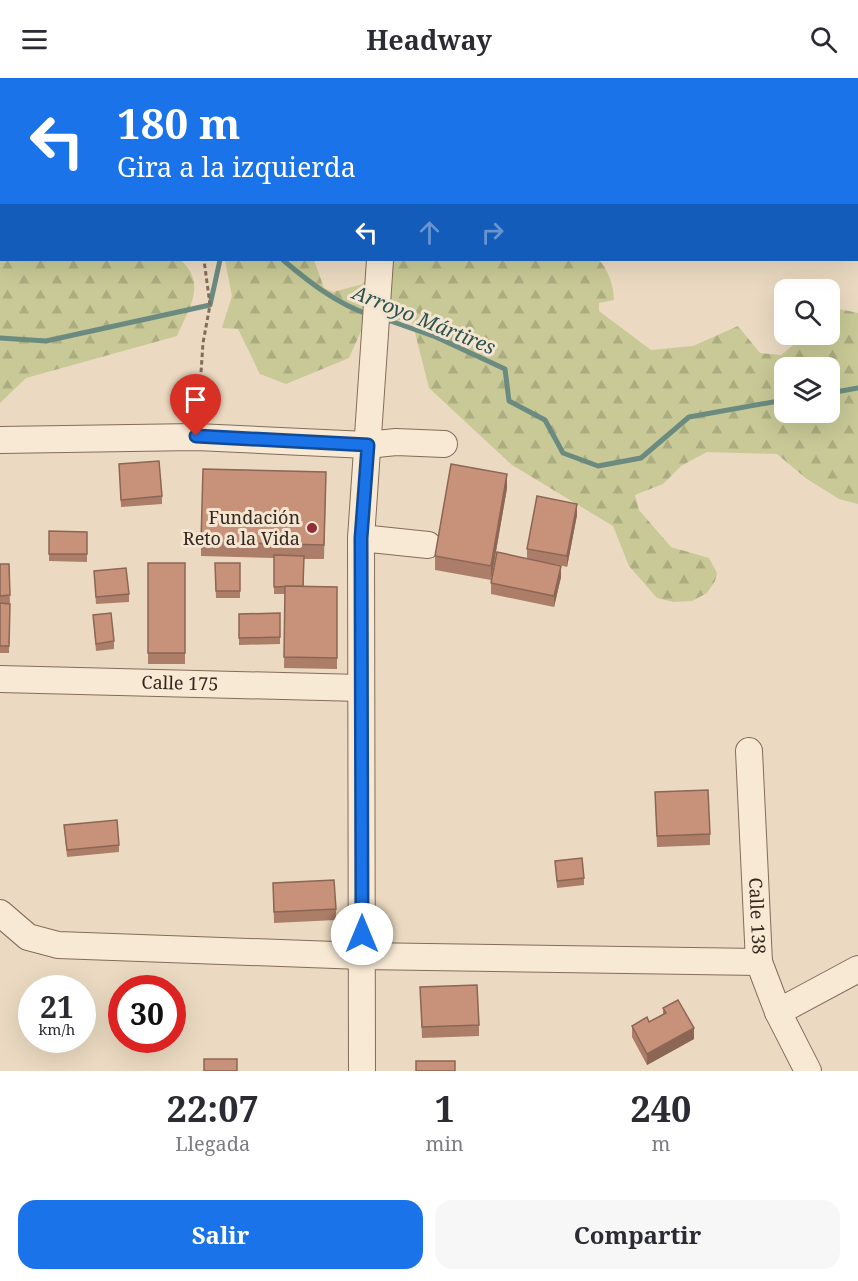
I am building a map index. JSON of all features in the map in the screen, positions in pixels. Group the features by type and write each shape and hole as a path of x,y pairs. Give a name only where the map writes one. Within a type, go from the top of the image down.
{"street":[{"path":"362,1071 361,538 379,265"},
{"path":"0,440 196,436 368,445 396,442 444,444"},
{"path":"361,538 428,545"},
{"name":"Calle 175","path":"0,679 361,688"},
{"name":"Calle 138","path":"749,751 759,962 777,1012 808,1071"},
{"path":"0,913 28,937 58,945 362,956 759,962"},
{"path":"777,1012 858,969"}],"path":[{"path":"196,436 203,343 210,305 204,261"}],"green space":[{"path":"0,261 182,261 189,269 193,278 193,297 177,336 26,378 0,403"},
{"path":"225,261 314,261 324,288 333,292 363,284 374,261 600,261 610,278 614,300 599,303 599,311 651,350 693,346 738,326 760,353 781,355 794,345 840,345 840,309 858,313 858,504 839,499 807,479 777,454 707,452 681,466 663,484 635,495 639,510 671,547 709,558 717,573 707,593 692,601 673,602 657,598 629,566 613,526 512,465 429,388 411,317 361,331 349,358 286,384 260,374 238,329 222,328 232,296"}],"building":[{"path":"159,461 162,496 121,500 119,464"},
{"path":"451,464 507,474 491,566 435,556"},
{"path":"203,469 326,472 324,545 201,542"},
{"path":"537,496 577,504 567,556 527,549"},
{"path":"49,531 87,532 87,554 49,554"},
{"path":"497,552 561,566 554,596 491,583"},
{"path":"274,555 304,556 303,586 274,587"},
{"path":"148,563 185,563 185,653 148,653"},
{"path":"215,563 240,563 240,591 216,591"},
{"path":"0,564 9,564 10,595 0,596"},
{"path":"126,568 129,594 96,597 94,571"},
{"path":"285,586 337,587 337,658 284,657"},
{"path":"0,603 10,604 9,646 0,646"},
{"path":"111,613 114,641 96,644 93,615"},
{"path":"280,613 280,637 239,638 239,614"},
{"path":"708,790 710,834 657,836 655,792"},
{"path":"117,820 119,845 67,850 64,825"},
{"path":"582,858 584,878 557,881 555,861"},
{"path":"334,880 336,909 274,912 273,883"},
{"path":"477,985 479,1025 422,1027 420,987"},
{"path":"678,1000 694,1028 647,1054 632,1026 647,1017 649,1022 666,1013 663,1008"},
{"path":"204,1059 237,1059 237,1071 204,1071"},
{"path":"416,1061 455,1061 455,1071 416,1071"}],"waterway":[{"name":"Arroyo Mártires","path":"0,338 46,341 210,305 220,261"},
{"name":"Arroyo Mártires","path":"284,261 335,299 370,315"},
{"name":"Arroyo Mártires","path":"382,318 436,337 505,369 509,401 545,420 563,453 598,466 641,458 689,417 774,402"},
{"name":"Arroyo Mártires","path":"840,391 858,388"}],"place":[{"name":"Fundación Reto a la Vida","path":"312,528"}],"route":[{"path":"196,436 368,445 361,538 362,934"}]}
